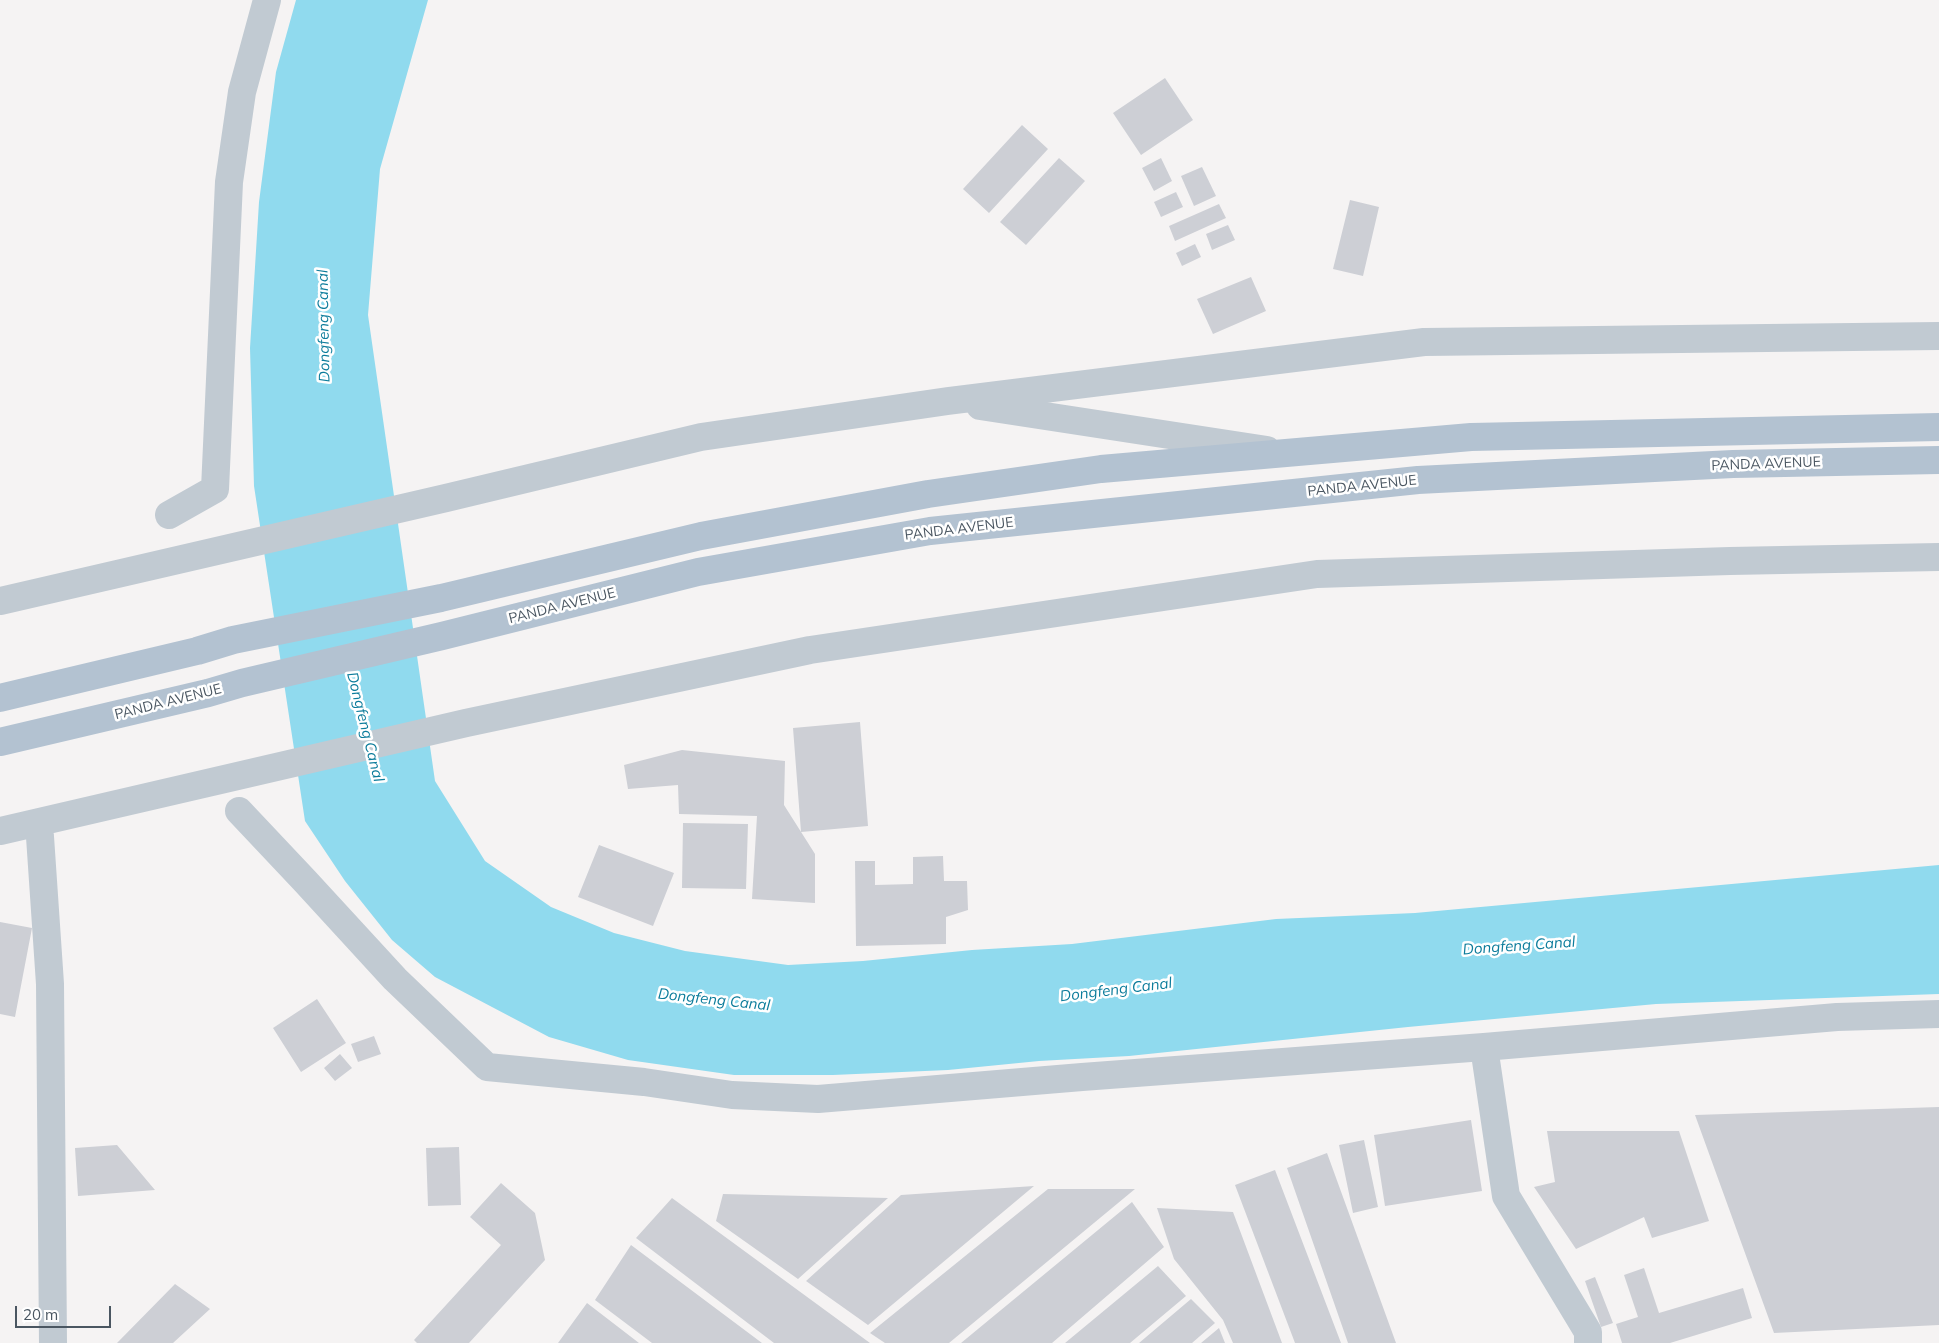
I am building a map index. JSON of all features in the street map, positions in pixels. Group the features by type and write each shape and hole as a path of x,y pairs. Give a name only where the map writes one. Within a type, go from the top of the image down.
{"main road":[{"path":"0,698 198,651 233,640 441,598 701,536 928,494 1101,469 1471,437 1939,427"},
{"name":"PANDA AVENUE","path":"0,742 442,636 698,572 930,531 1418,480 1733,464 1939,460"}],"street":[{"path":"169,515 215,489 229,182 242,92 267,0"},
{"path":"0,601 234,548 701,437 948,401 1424,342 1939,336"},
{"path":"948,401 1283,452"},
{"path":"0,832 466,723 810,650 1317,574 1710,561 1939,557"},
{"path":"238,811 395,979 486,1067 644,1082 732,1095 818,1099 1484,1047 1837,1016 1939,1014"},
{"path":"39,822 50,984 53,1343"},
{"path":"1484,1047 1506,1196 1588,1332 1588,1343"}],"water":[{"name":"Dongfeng Canal","path":"296,0 428,0 380,169 368,315 435,781 485,861 551,907 614,933 685,951 788,965 863,961 972,950 1072,944 1276,919 1415,913 1939,865 1939,994 1656,1004 1129,1056 1039,1061 948,1070 833,1075 734,1075 628,1060 549,1037 435,977 392,940 345,881 305,821 254,486 250,348 259,202 276,72"}],"building":[{"path":"1165,78 1193,120 1141,155 1113,113"},
{"path":"1022,125 1048,149 989,213 963,189"},
{"path":"1059,158 1085,181 1026,245 1000,222"},
{"path":"1161,158 1172,181 1154,191 1142,168"},
{"path":"1202,167 1216,196 1194,206 1181,176"},
{"path":"1176,192 1183,207 1161,217 1154,202"},
{"path":"1350,200 1379,207 1363,276 1333,269"},
{"path":"1219,204 1226,218 1175,241 1169,226"},
{"path":"1228,225 1235,240 1212,250 1206,234"},
{"path":"1195,244 1201,257 1182,266 1176,253"},
{"path":"1251,277 1266,311 1213,334 1197,299"},
{"path":"860,722 868,826 801,832 793,728"},
{"path":"682,750 785,761 784,805 815,854 815,903 752,899 757,816 679,814 678,785 628,789 624,765"},
{"path":"683,823 748,824 746,889 682,888"},
{"path":"599,845 674,873 653,926 578,897"},
{"path":"943,856 944,881 967,881 968,910 946,917 946,944 856,946 855,861 875,861 875,885 913,884 913,857"},
{"path":"0,922 32,928 15,1017 0,1014"},
{"path":"317,999 346,1043 301,1072 273,1028"},
{"path":"374,1036 381,1054 358,1062 351,1044"},
{"path":"340,1054 352,1068 335,1081 324,1068"},
{"path":"1939,1107 1939,1325 1774,1333 1695,1115"},
{"path":"1471,1120 1482,1191 1385,1206 1374,1135"},
{"path":"1547,1131 1679,1131 1709,1221 1652,1238 1644,1217 1576,1249 1534,1187 1555,1182"},
{"path":"1364,1140 1378,1207 1353,1213 1339,1145"},
{"path":"117,1145 155,1190 78,1196 75,1148"},
{"path":"459,1147 461,1205 428,1206 426,1148"},
{"path":"1327,1153 1396,1343 1348,1343 1287,1168"},
{"path":"1275,1170 1341,1343 1295,1343 1235,1185"},
{"path":"501,1183 535,1213 545,1260 469,1343 417,1343 414,1340 501,1245 470,1217"},
{"path":"1034,1186 868,1325 806,1281 901,1195"},
{"path":"1048,1189 1135,1189 949,1343 885,1343 870,1333"},
{"path":"723,1194 888,1198 798,1279 716,1221"},
{"path":"672,1198 870,1343 774,1343 636,1238"},
{"path":"1132,1202 1164,1247 1052,1343 961,1343"},
{"path":"1157,1208 1233,1212 1282,1343 1233,1343 1223,1320 1174,1259"},
{"path":"631,1245 762,1343 652,1343 595,1300"},
{"path":"1158,1266 1186,1296 1130,1343 1065,1343"},
{"path":"1644,1268 1659,1313 1743,1288 1752,1318 1670,1343 1622,1343 1616,1324 1638,1317 1624,1275"},
{"path":"1595,1277 1613,1323 1601,1327 1585,1281"},
{"path":"175,1284 210,1309 173,1343 117,1343"},
{"path":"1191,1299 1215,1323 1192,1343 1139,1343"},
{"path":"587,1303 639,1343 558,1343"},
{"path":"1219,1328 1225,1343 1201,1343"}]}
